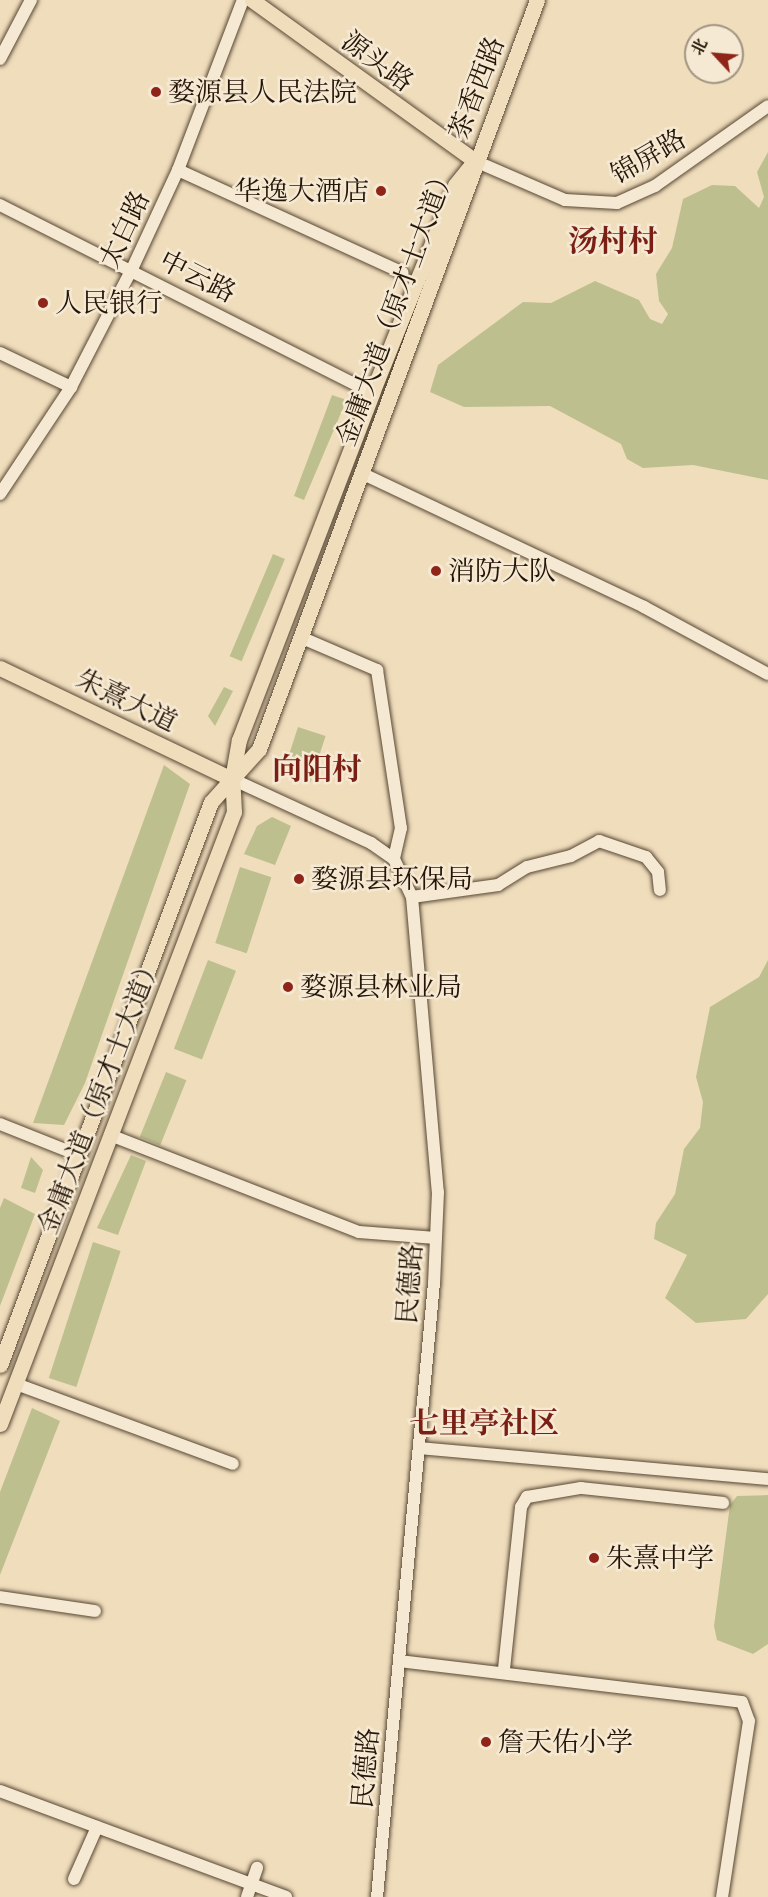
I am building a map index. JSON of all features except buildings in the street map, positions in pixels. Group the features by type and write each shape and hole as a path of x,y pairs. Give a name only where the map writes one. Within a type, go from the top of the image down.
{"main road":[{"name":"源头路","path":"252,0 475,161"},
{"name":"茶香西路","path":"475,161 537,0"},
{"name":"金庸大道（原才士大道）","path":"0,1424 234,812 232,779 239,740 372,393 455,185 475,161"},
{"name":"金庸大道（原才士大道）","path":"0,1365 211,802 259,749 361,473 470,193 475,161"},
{"name":"朱熹大道","path":"0,668 232,779"}],"street":[{"path":"0,58 31,0"},
{"name":"太白路","path":"0,494 71,387 132,269 178,170 243,0"},
{"name":"锦屏路","path":"475,161 565,200 617,203 655,186 768,106"},
{"path":"178,170 403,273"},
{"name":"中云路","path":"0,205 132,269 372,393"},
{"path":"0,353 71,387"},
{"path":"361,473 644,607 768,674"},
{"path":"232,779 371,843 394,859 401,828 376,670 300,637"},
{"path":"411,897 498,885 527,867 571,856 599,841 646,857 658,872 660,890"},
{"name":"民德路","path":"377,1897 419,1448 438,1192 411,897 394,859"},
{"path":"0,1124 78,1155"},
{"path":"110,1135 359,1232 436,1238"},
{"path":"16,1384 233,1464"},
{"path":"419,1448 768,1479"},
{"path":"504,1670 521,1507 527,1497 581,1488 723,1503"},
{"path":"0,1597 95,1611"},
{"path":"399,1661 504,1670 742,1702 749,1721 722,1897"},
{"path":"0,1791 286,1897"},
{"path":"74,1880 97,1827"},
{"path":"247,1897 257,1868"}],"green space":[{"path":"768,152 768,480 693,465 643,468 627,459 621,444 550,406 464,407 430,392 438,365 523,302 551,303 595,281 639,300 650,319 662,324 668,314 659,301 656,274 672,248 683,199 712,185 735,186 759,208 764,197 757,172"},
{"path":"332,395 344,399 344,406 304,500 294,496"},
{"path":"273,554 285,559 242,661 230,656"},
{"path":"224,687 233,691 215,726 208,716"},
{"path":"298,727 326,736 310,783 283,774"},
{"path":"164,765 190,784 85,1083 64,1125 33,1123"},
{"path":"272,817 291,826 275,865 244,854 257,826"},
{"path":"240,867 271,877 247,953 215,943"},
{"path":"208,960 236,971 202,1059 174,1049"},
{"path":"768,960 768,1294 746,1319 696,1323 665,1298 687,1255 654,1239 656,1223 675,1194 684,1149 700,1128 703,1102 696,1077 710,1007 759,977"},
{"path":"166,1072 186,1080 160,1145 140,1137"},
{"path":"131,1155 146,1161 118,1235 97,1228"},
{"path":"31,1157 43,1170 35,1193 21,1188"},
{"path":"4,1198 35,1214 0,1306 0,1208"},
{"path":"93,1242 121,1251 76,1387 49,1378"},
{"path":"32,1408 60,1421 0,1575 0,1492"},
{"path":"768,1495 768,1644 753,1654 717,1640 714,1626 730,1505 737,1496"}],"place":[{"name":"婺源县人民法院","path":"156,92"},
{"name":"华逸大酒店","path":"381,191"},
{"name":"人民银行","path":"43,303"},
{"name":"消防大队","path":"436,571"},
{"name":"婺源县环保局","path":"299,879"},
{"name":"婺源县林业局","path":"288,987"},
{"name":"朱熹中学","path":"594,1558"},
{"name":"詹天佑小学","path":"486,1742"}],"district":[{"name":"汤村村","path":"613,241"},
{"name":"向阳村","path":"317,769"},
{"name":"七里亭社区","path":"484,1423"}]}
